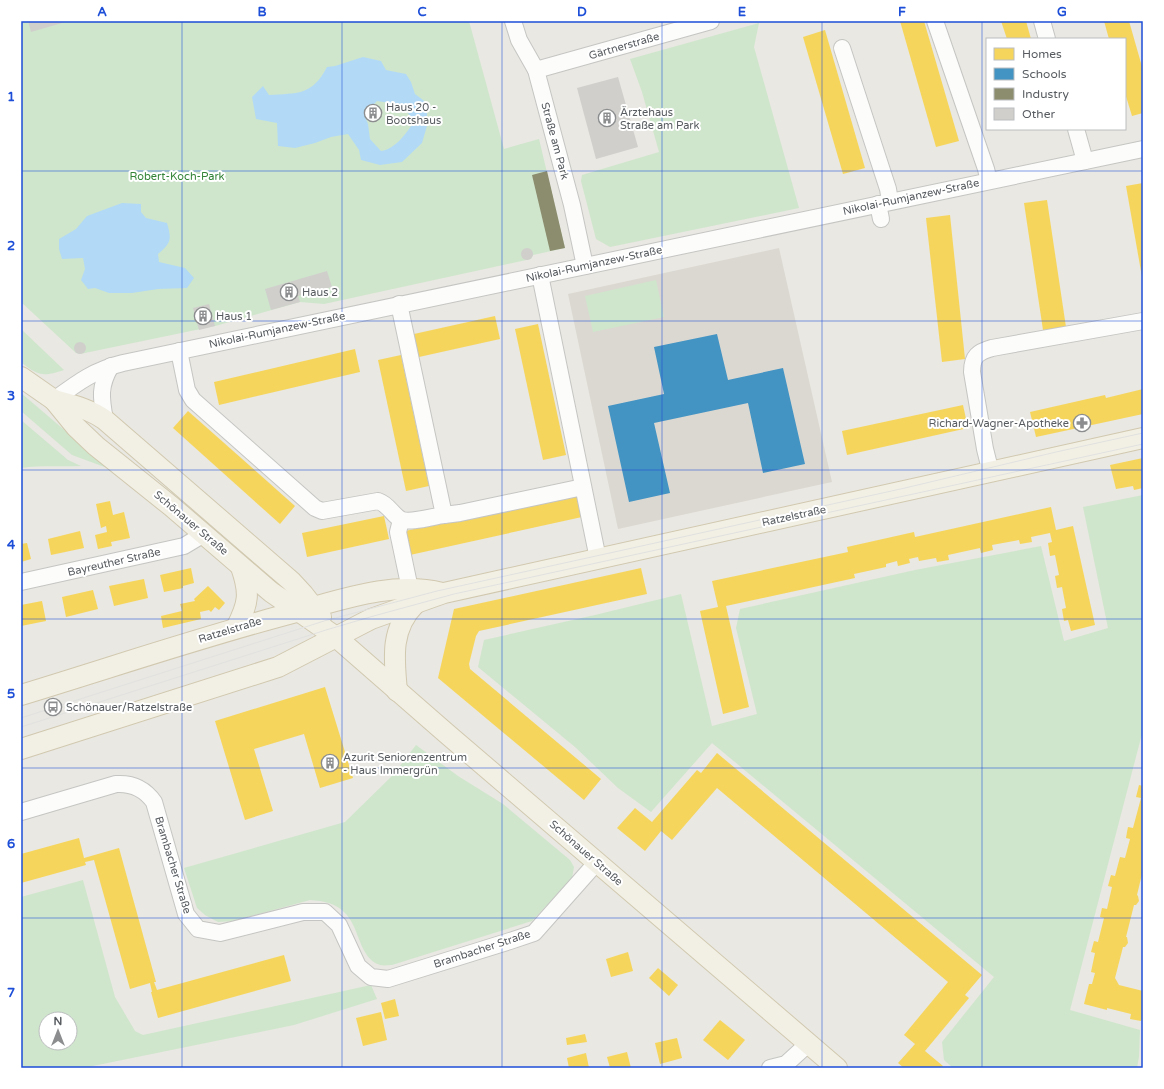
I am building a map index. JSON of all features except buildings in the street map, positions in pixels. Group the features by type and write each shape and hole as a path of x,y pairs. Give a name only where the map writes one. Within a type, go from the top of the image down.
{"main road":[{"name":"Schönauer Straße","path":"21,377 54,400 88,439 171,506 271,592 306,609 397,691 837,1068"},
{"name":"Schönauer Straße","path":"54,400 83,409 106,420 291,581 306,609"},
{"name":"Ratzelstraße","path":"21,749 278,667 413,596 428,590 444,593 991,473 1143,438"},
{"path":"236,628 245,608 247,598 247,585 241,567"},
{"name":"Ratzelstraße","path":"21,695 236,628 369,593 396,589 413,596"},
{"path":"397,691 394,659 395,642 400,623 407,612 413,596"}],"street":[{"name":"Straße am Park","path":"513,21 519,40 536,70 572,205 585,266"},
{"name":"Gärtnerstraße","path":"536,70 711,21"},
{"path":"935,21 986,169 985,187"},
{"path":"1042,21 1047,38"},
{"path":"842,48 888,189 883,208"},
{"path":"1076,130 1083,166"},
{"name":"Nikolai-Rumjanzew-Straße","path":"54,400 82,379 111,366 540,275 985,187 1083,166 1143,149"},
{"path":"540,275 598,559"},
{"path":"399,304 444,515"},
{"path":"991,473 985,449 972,372 976,355 992,348 1143,321"},
{"path":"179,351 186,388 193,400 315,508 322,511 378,501 383,503 401,520 414,521 460,513 583,487"},
{"path":"106,420 101,395 102,384 105,375 111,366"},
{"path":"401,520 398,532 413,596"},
{"name":"Bayreuther Straße","path":"21,582 184,546 204,534"},
{"name":"Brambacher Straße","path":"21,812 116,784 124,783 138,788 149,795 154,802 186,914 198,929 220,933 303,912 325,912 339,925 358,966 372,977 388,979 534,933 597,862"},
{"path":"770,1068 786,1064 809,1043"}],"shaded area":[{"path":"779,248 832,482 618,529 568,294"}],"green space":[{"name":"Robert-Koch-Park","path":"21,21 469,21 504,149 539,139 565,248 533,255 531,259 324,304 300,302 215,326 80,354 76,353 21,302"},
{"path":"759,23 754,47 799,208 610,247 596,239 581,181 582,175 659,152 642,92 630,59"},
{"path":"656,280 664,317 593,332 585,296"},
{"path":"21,329 64,370 51,374 41,374 32,370 21,362"},
{"path":"21,393 110,469 72,455 21,411"},
{"path":"21,420 68,460 81,466 21,468"},
{"path":"1143,495 1143,730 1070,1010 1140,1030 1137,1068 953,1068 944,1060 942,1042 994,977 712,743 651,812 618,788 575,747 478,667 484,640 681,594 712,726 757,714 736,628 740,609 915,570 1041,546 1064,641 1108,628 1083,507"},
{"path":"416,745 458,776 503,804 570,860 574,867 572,878 532,921 392,965 380,965 373,961 364,950 351,920 342,910 330,903 310,900 233,921 218,922 205,915 197,908 184,868 345,822 393,775"},
{"path":"83,880 115,997 135,1031 143,1035 371,985 377,999 294,1025 83,1068 21,1068 21,897"}],"water":[{"path":"363,57 381,61 386,70 406,74 411,82 415,94 427,103 427,126 422,143 402,162 380,165 361,160 359,150 348,134 331,137 295,148 278,146 277,123 256,119 252,97 263,86 269,95 296,93 309,88 316,83 327,67","holes":["377,101 396,104 408,113 414,122 396,144 386,150 381,151 370,139 368,124 364,114"]},
{"path":"122,203 141,204 141,212 146,218 167,223 170,237 166,247 158,254 159,262 185,268 194,278 187,288 158,289 132,293 109,293 95,288 88,289 81,280 85,269 83,258 62,259 59,249 59,239 76,229 87,216"}],"tram line":[{"path":"21,718 324,621 437,591 905,488 1143,433"},
{"path":"21,727 326,630 454,594 1143,444"}],"place":[{"name":"Haus 20 - Bootshaus","path":"373,113"},
{"name":"Ärztehaus Straße am Park","path":"607,118"},
{"name":"Haus 2","path":"289,292"},
{"name":"Haus 1","path":"203,316"},
{"name":"Richard-Wagner-Apotheke","path":"1082,423"},
{"name":"Schönauer/Ratzelstraße","path":"53,707"},
{"name":"Azurit Seniorenzentrum - Haus Immergrün","path":"330,763"}]}
